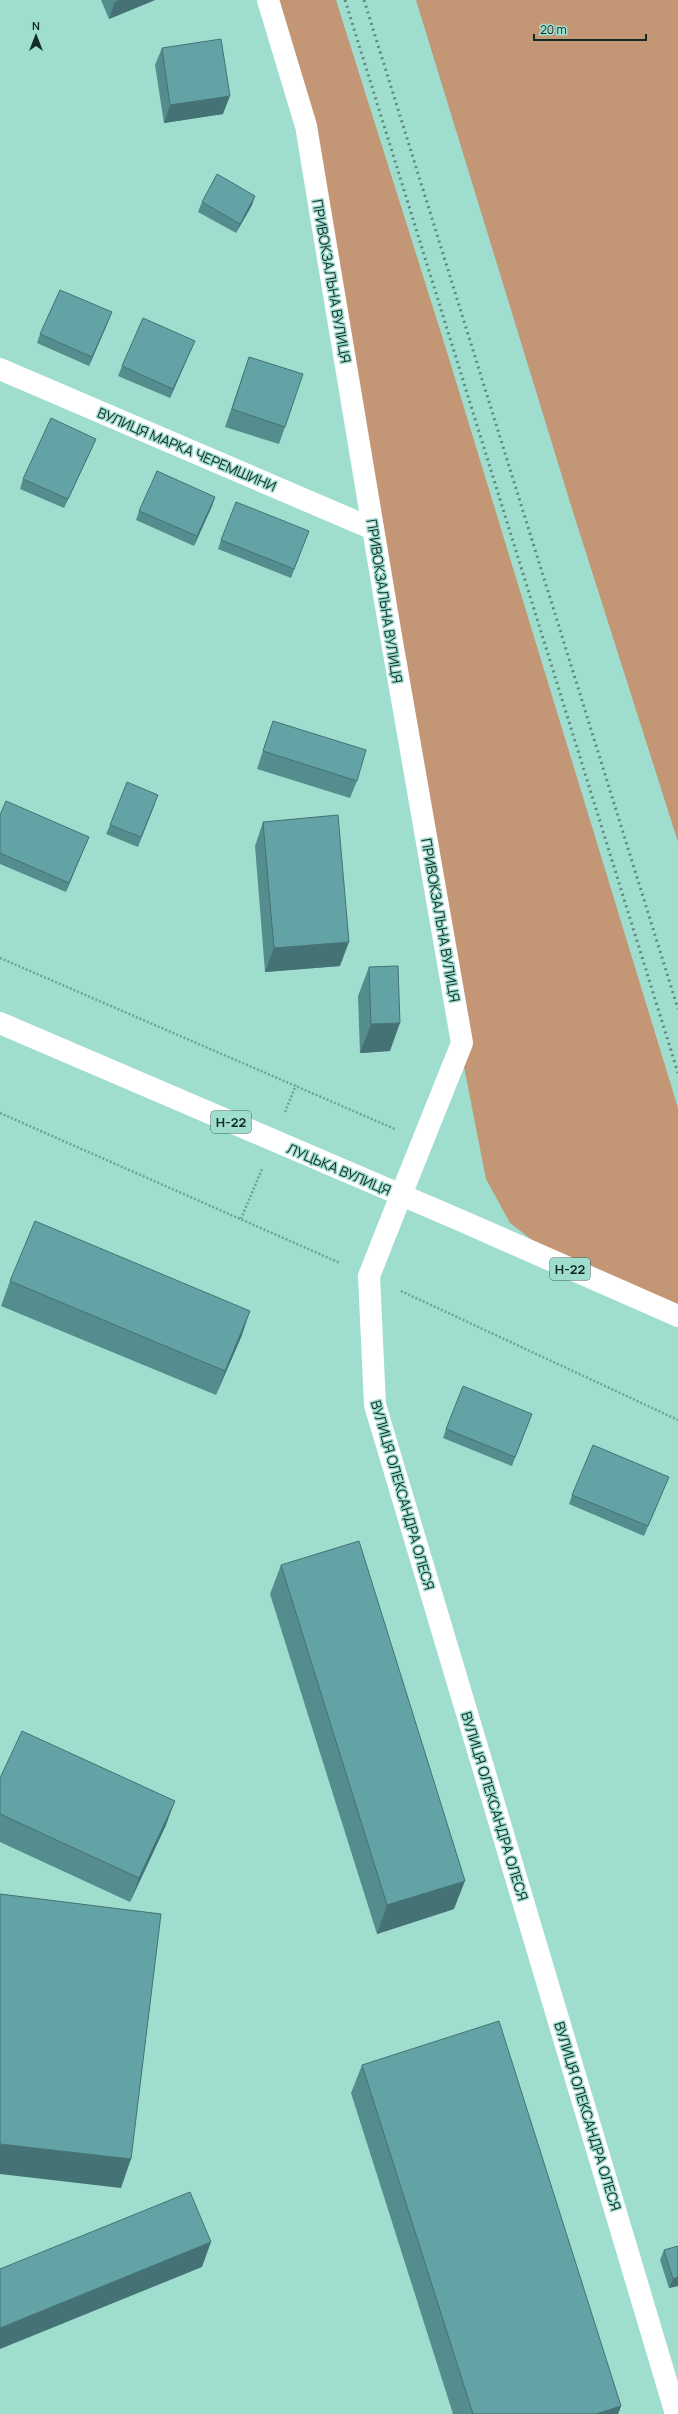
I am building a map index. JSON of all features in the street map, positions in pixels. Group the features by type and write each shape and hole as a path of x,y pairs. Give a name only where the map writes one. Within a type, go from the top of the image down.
{"street":[{"name":"ПРИВОКЗАЛЬНА ВУЛИЦЯ","path":"268,0 306,126 462,1043 402,1195"},
{"name":"ВУЛИЦЯ МАРКА ЧЕРЕМШИНИ","path":"0,369 374,529"},
{"name":"ЛУЦЬКА ВУЛИЦЯ","path":"0,1023 402,1195 678,1316"},
{"name":"ВУЛИЦЯ ОЛЕКСАНДРА ОЛЕСЯ","path":"402,1195 369,1276 375,1405 676,2414"}],"path":[{"path":"0,958 423,1142"}],"shaded area":[{"path":"271,0 336,0 447,352 678,1108 678,1308 544,1249 510,1223 486,1179 455,1021 352,431"},
{"path":"416,0 678,0 678,842 573,512"}],"building":[{"path":"221,39 230,96 170,105 162,48"},
{"path":"217,174 255,196 240,224 202,202"},
{"path":"60,290 112,312 92,357 40,334"},
{"path":"143,318 195,341 173,389 122,366"},
{"path":"249,357 303,374 285,427 232,409"},
{"path":"51,418 96,439 68,499 23,479"},
{"path":"157,471 215,497 197,536 139,511"},
{"path":"236,502 309,531 294,569 221,540"},
{"path":"273,721 366,750 357,781 263,751"},
{"path":"127,782 158,795 141,837 110,825"},
{"path":"6,801 89,837 69,883 0,853 0,815"},
{"path":"338,815 349,942 274,948 263,822"},
{"path":"398,966 400,1023 371,1024 369,967"},
{"path":"35,1221 250,1311 225,1371 10,1281"},
{"path":"463,1386 532,1414 515,1457 446,1429"},
{"path":"593,1445 669,1477 648,1526 572,1495"},
{"path":"359,1541 465,1881 387,1905 281,1565"},
{"path":"22,1731 175,1801 139,1878 0,1814 0,1778"},
{"path":"0,1894 161,1914 131,2159 0,2144"},
{"path":"499,2021 621,2406 596,2414 473,2414 362,2065"},
{"path":"190,2192 211,2242 0,2328 0,2269"},
{"path":"678,2246 678,2277 673,2279 664,2250"}],"railway":[{"path":"345,0 678,1073"},
{"path":"364,0 678,1009"}]}
